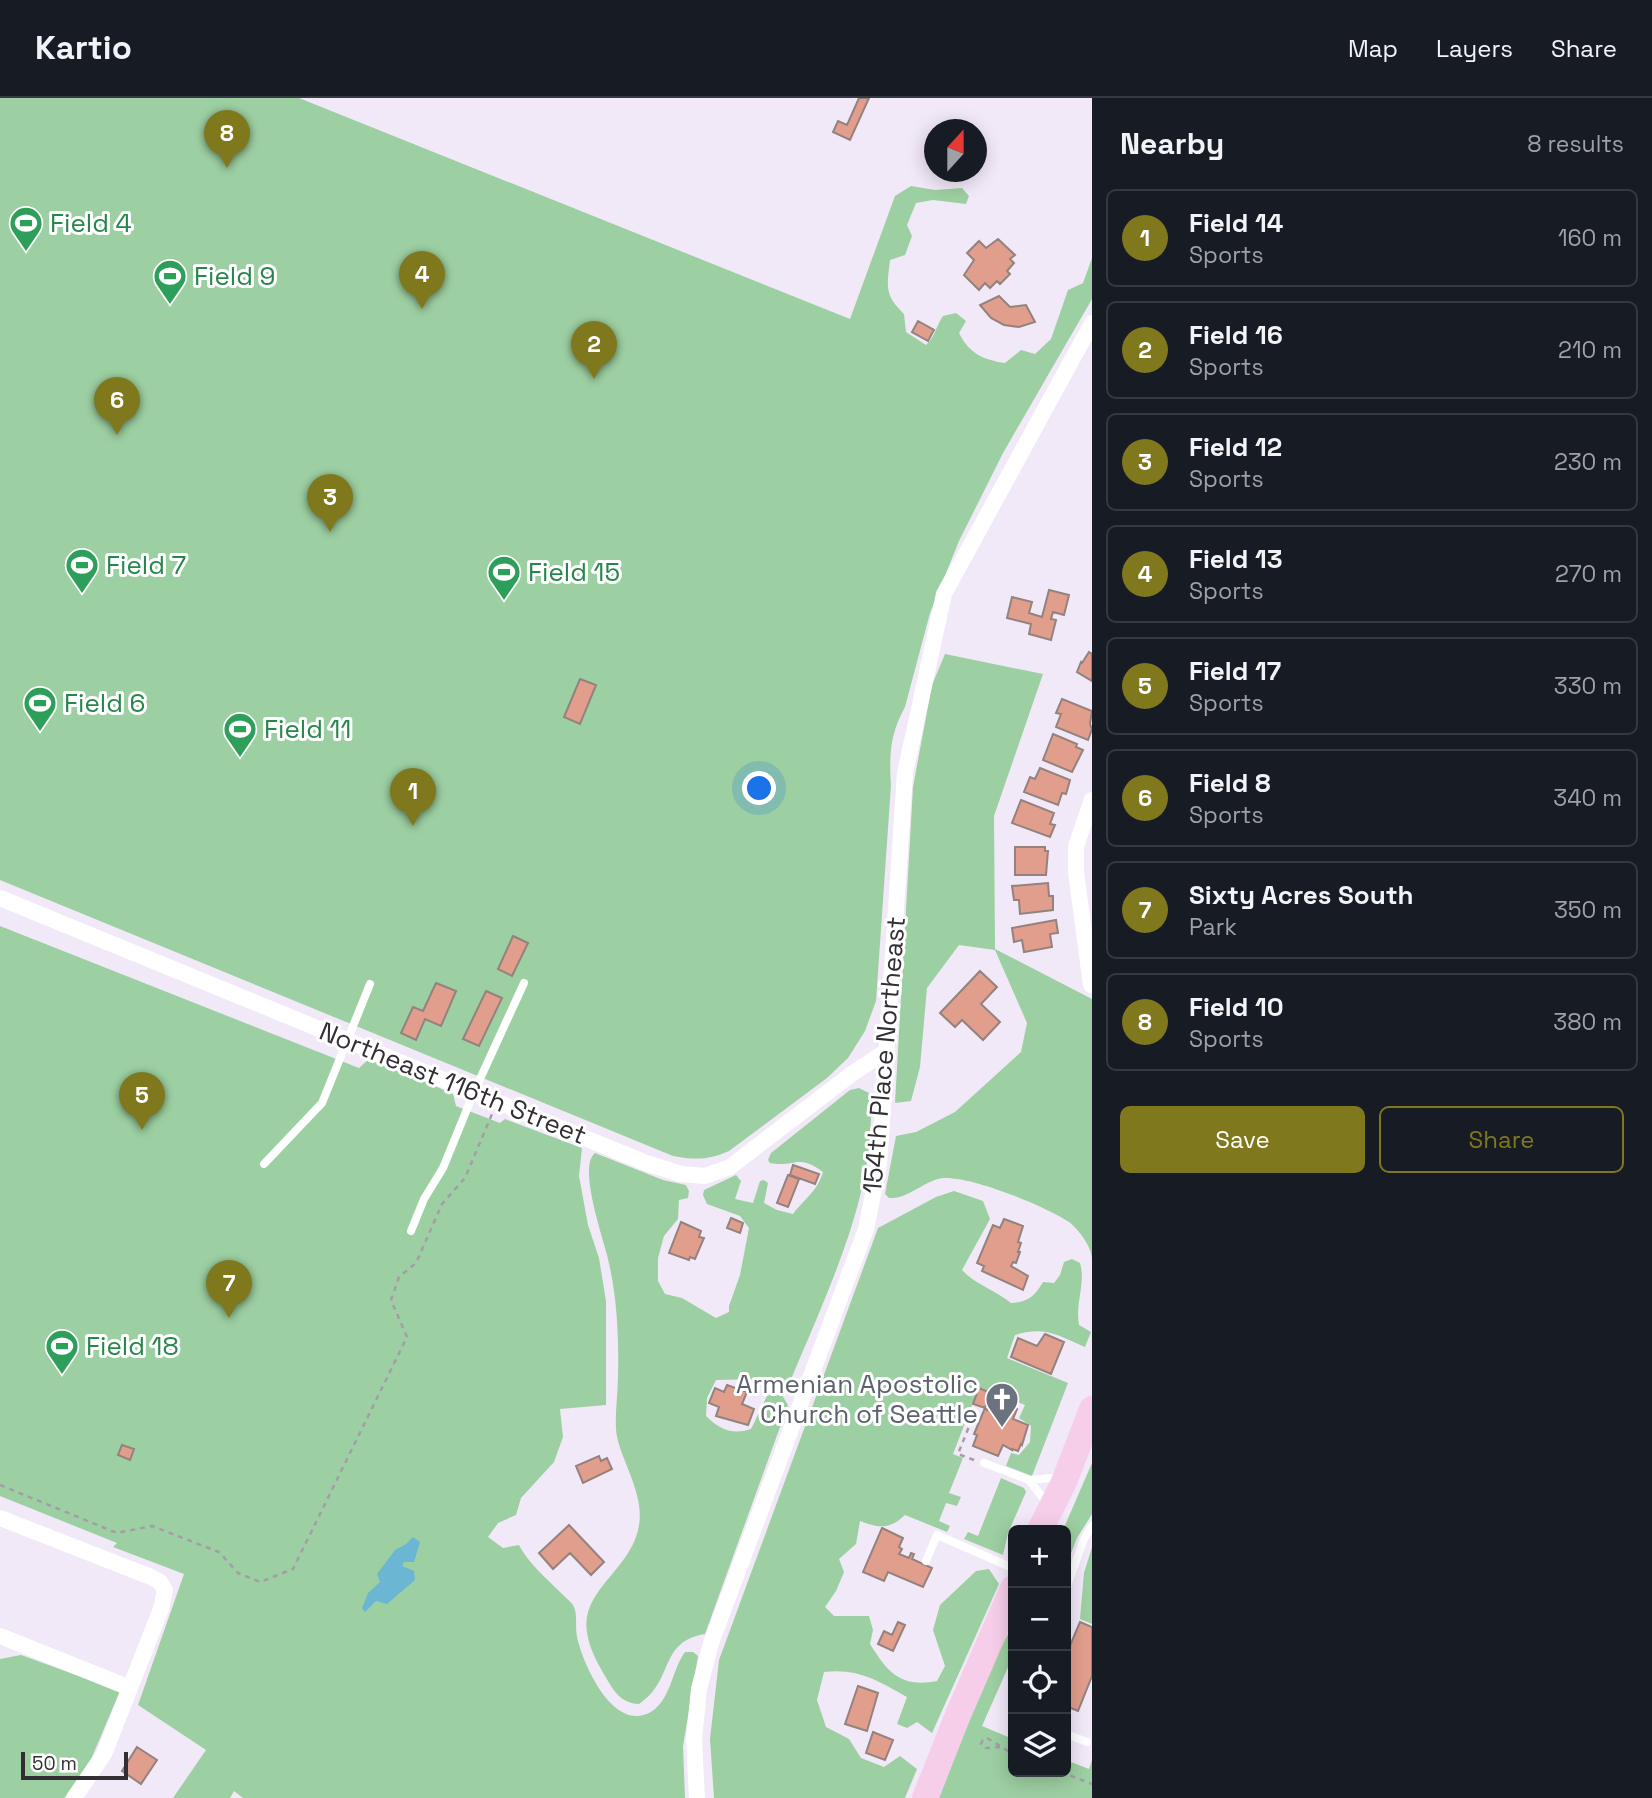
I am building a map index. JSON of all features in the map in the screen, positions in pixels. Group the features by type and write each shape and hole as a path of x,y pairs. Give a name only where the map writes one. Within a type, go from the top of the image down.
{"main road":[{"path":"1043,1525 1054,1506 1092,1409"},
{"path":"925,1798 1008,1600"}],"street":[{"name":"154th Place Northeast","path":"697,1798 694,1740 699,1689 711,1643 868,1222 879,1165 905,774 944,594 1092,323"},
{"path":"1091,807 1076,846 1076,872 1091,985"},
{"name":"Northeast 116th Street","path":"0,898 646,1163 681,1174 705,1175 730,1167 853,1073 885,1052"},
{"path":"0,1518 151,1577 160,1582 165,1590 161,1609 104,1754 74,1798"},
{"path":"0,1636 130,1688"}],"lane":[{"path":"411,1231 424,1199 443,1168 474,1091 524,983"},
{"path":"264,1164 322,1103 370,984"},
{"path":"984,1463 1029,1480 1051,1478 1064,1482"},
{"path":"1029,1480 1043,1498 1054,1506"},
{"path":"1066,1588 1084,1539 1092,1526"},
{"path":"926,1561 937,1535 1008,1566"},
{"path":"1071,1736 1087,1742"}],"path":[{"path":"0,1485 117,1533 152,1526 219,1552 238,1573 260,1582 293,1569 407,1337 391,1300 399,1277 416,1263 442,1204 465,1178 498,1101"},
{"path":"979,1422 972,1419 958,1454 984,1463"},
{"path":"1000,1747 986,1748 981,1744 983,1739 987,1738 1008,1751"},
{"path":"1071,1776 1092,1784"}],"green space":[{"path":"0,98 299,98 850,319 895,196 911,186 935,190 962,188 969,196 966,204 933,200 916,203 907,225 912,236 905,255 890,260 888,290 904,314 906,332 926,345 943,316 956,313 966,321 959,333 967,346 983,357 1005,363 1021,350 1035,354 1051,339 1068,290 1083,283 1092,258 1092,299 1003,453 959,541 930,613 892,745 876,1001 865,1031 848,1058 827,1078 729,1151 702,1158 673,1156 0,880"},
{"path":"945,654 1043,674 994,816 995,949 1092,999 1092,1258 1084,1238 1069,1222 1043,1208 985,1186 950,1178 932,1181 896,1198 889,1198 885,1194 896,1136 916,1132 955,1112 1021,1052 1027,1023 995,950 959,945 927,988 920,1067 911,1101 895,1103 913,787 932,685"},
{"path":"0,926 359,1068 368,1060 401,1071 453,1094 456,1106 500,1123 505,1119 582,1148 579,1176 588,1225 599,1258 606,1301 606,1405 560,1409 563,1437 554,1462 521,1498 516,1515 498,1523 488,1537 503,1548 519,1545 533,1565 573,1605 577,1637 586,1664 604,1695 615,1707 627,1714 641,1716 655,1709 669,1689 685,1652 693,1652 698,1656 683,1746 685,1798 243,1798 234,1791 230,1798 173,1798 206,1750 138,1705 184,1574 113,1547 117,1543 0,1496"},
{"path":"859,1088 869,1093 871,1107 867,1162 861,1194 841,1259 790,1382 758,1379 716,1380 707,1398 706,1416 716,1425 733,1431 751,1429 768,1394 782,1395 788,1405 705,1634 690,1638 680,1645 650,1694 639,1704 632,1703 622,1699 605,1676 591,1649 587,1632 587,1615 593,1600 634,1543 639,1525 637,1495 617,1437 617,1315 610,1270 590,1186 590,1160 595,1153 663,1180 686,1185 688,1198 679,1200 678,1219 664,1236 658,1258 658,1281 665,1294 682,1298 716,1318 729,1312 740,1275 749,1228 740,1216 707,1204 704,1190 736,1175 741,1181 735,1199 753,1203 760,1181 764,1180 768,1183 764,1203 793,1214 814,1190 823,1172 802,1162 770,1163 768,1160 771,1153 850,1090"},
{"path":"954,1191 983,1201 990,1219 962,1270 973,1280 1011,1303 1030,1298 1043,1282 1054,1283 1064,1262 1072,1259 1080,1263 1082,1271 1079,1325 1091,1332 1085,1347 1043,1332 1015,1335 1007,1358 1068,1383 1032,1476 1006,1466 1011,1453 1019,1455 1030,1442 1031,1426 1019,1418 1025,1405 979,1387 953,1454 963,1458 949,1493 961,1497 957,1506 946,1503 939,1521 950,1526 947,1532 905,1515 884,1526 860,1521 856,1544 839,1559 844,1572 825,1607 834,1616 869,1616 873,1630 870,1644 883,1663 905,1680 925,1683 937,1681 945,1666 933,1630 940,1605 976,1571 989,1569 999,1584 932,1733 917,1722 907,1728 897,1724 907,1697 858,1674 824,1672 817,1700 826,1727 849,1739 861,1758 884,1767 900,1756 917,1769 905,1798 714,1798 710,1739 719,1660 878,1228 936,1197"},
{"path":"1092,1463 1092,1514 1071,1553 1071,1525 1065,1525"},
{"path":"1001,1478 1024,1488 1026,1492 1012,1525 1008,1525 1003,1555 964,1539 968,1532 978,1536"},
{"path":"1092,1547 1092,1624 1080,1619 1084,1573"},
{"path":"1008,1634 1008,1667 982,1726 1008,1737 1008,1777 1071,1777 1071,1762 1089,1769 1092,1760 1092,1798 939,1798 982,1688"},
{"path":"21,1655 120,1691 84,1776 64,1798 0,1798 0,1659"}],"water":[{"path":"413,1537 420,1542 414,1562 404,1562 402,1566 414,1571 415,1580 387,1604 376,1601 365,1612 362,1608 368,1593 380,1582 377,1574 395,1550"}],"building":[{"path":"859,98 869,98 850,140 833,132 838,121 847,125"},
{"path":"998,239 1015,255 1010,259 1014,263 1007,271 1010,274 1000,284 997,281 990,288 985,283 979,290 964,275 974,260 967,253 979,241 986,248"},
{"path":"999,296 1010,307 1026,305 1035,322 1019,327 1004,325 991,318 980,305"},
{"path":"918,321 934,330 928,341 912,332"},
{"path":"1049,590 1069,595 1064,615 1053,612 1051,619 1056,620 1051,640 1029,634 1031,624 1007,618 1012,597 1032,602 1029,613 1042,617"},
{"path":"1089,652 1092,654 1092,681 1077,672"},
{"path":"580,679 596,685 580,724 564,717"},
{"path":"1062,699 1092,711 1092,729 1088,740 1056,727 1061,714 1056,713"},
{"path":"1053,734 1077,744 1076,747 1083,750 1072,772 1043,760"},
{"path":"1040,768 1070,780 1066,794 1062,793 1058,805 1024,792 1030,777 1035,779"},
{"path":"1021,800 1054,813 1050,824 1055,825 1050,837 1012,823"},
{"path":"1015,847 1045,847 1045,851 1048,851 1046,875 1015,875"},
{"path":"1048,883 1049,896 1053,896 1053,910 1020,914 1019,900 1014,900 1012,886"},
{"path":"1056,920 1058,933 1050,934 1052,947 1024,952 1022,940 1014,942 1012,928"},
{"path":"513,936 528,943 512,976 498,969"},
{"path":"980,971 997,987 981,1004 1000,1022 983,1040 962,1020 955,1027 940,1013"},
{"path":"436,983 456,991 441,1026 425,1019 416,1040 401,1033 413,1007 423,1011"},
{"path":"486,991 502,998 479,1046 463,1039"},
{"path":"793,1165 819,1174 815,1184 790,1175"},
{"path":"788,1175 799,1179 788,1207 777,1203"},
{"path":"731,1218 743,1223 740,1233 727,1228"},
{"path":"1004,1219 1023,1226 1018,1242 1021,1243 1020,1252 1016,1263 1013,1262 1011,1266 1028,1276 1023,1290 982,1271 984,1266 977,1263 993,1225 1000,1228"},
{"path":"681,1222 701,1231 699,1237 704,1238 695,1259 690,1257 689,1260 669,1253"},
{"path":"1045,1334 1064,1342 1051,1374 1011,1357 1018,1338 1037,1346"},
{"path":"727,1385 747,1392 742,1404 754,1409 748,1425 716,1416 719,1407 709,1403 715,1388 724,1392"},
{"path":"979,1388 991,1393 985,1408 973,1404"},
{"name":"Armenian Apostolic Church of Seattle","path":"992,1399 1017,1409 1013,1419 1028,1425 1018,1451 1003,1445 998,1456 973,1446 977,1435 974,1434 985,1408 987,1410"},
{"path":"122,1445 134,1449 130,1460 118,1455"},
{"path":"599,1456 601,1461 607,1458 612,1469 583,1483 576,1466"},
{"path":"569,1525 604,1562 591,1575 570,1553 553,1569 539,1553"},
{"path":"882,1528 903,1538 899,1554 909,1558 911,1553 914,1554 912,1559 932,1568 923,1587 888,1572 884,1581 863,1572"},
{"path":"898,1622 905,1625 893,1651 878,1644 884,1631 892,1635"},
{"path":"1080,1622 1092,1627 1092,1676 1078,1711 1071,1708 1071,1643"},
{"path":"858,1686 878,1693 867,1731 845,1724"},
{"path":"873,1732 893,1740 885,1760 866,1753"},
{"path":"137,1747 157,1760 141,1784 122,1771"}],"place":[{"name":"Field 10","path":"227,168"},
{"name":"Field 4","path":"26,253"},
{"name":"Field 9","path":"170,306"},
{"name":"Field 13","path":"422,309"},
{"name":"Field 16","path":"594,379"},
{"name":"Field 8","path":"117,435"},
{"name":"Field 12","path":"330,532"},
{"name":"Field 7","path":"82,595"},
{"name":"Field 15","path":"504,602"},
{"name":"Field 6","path":"40,733"},
{"name":"Field 11","path":"240,759"},
{"name":"Field 14","path":"413,826"},
{"name":"Field 17","path":"142,1130"},
{"name":"Sixty Acres South","path":"229,1318"},
{"name":"Field 18","path":"62,1376"},
{"name":"Armenian Apostolic Church of Seattle","path":"1002,1429"}]}
